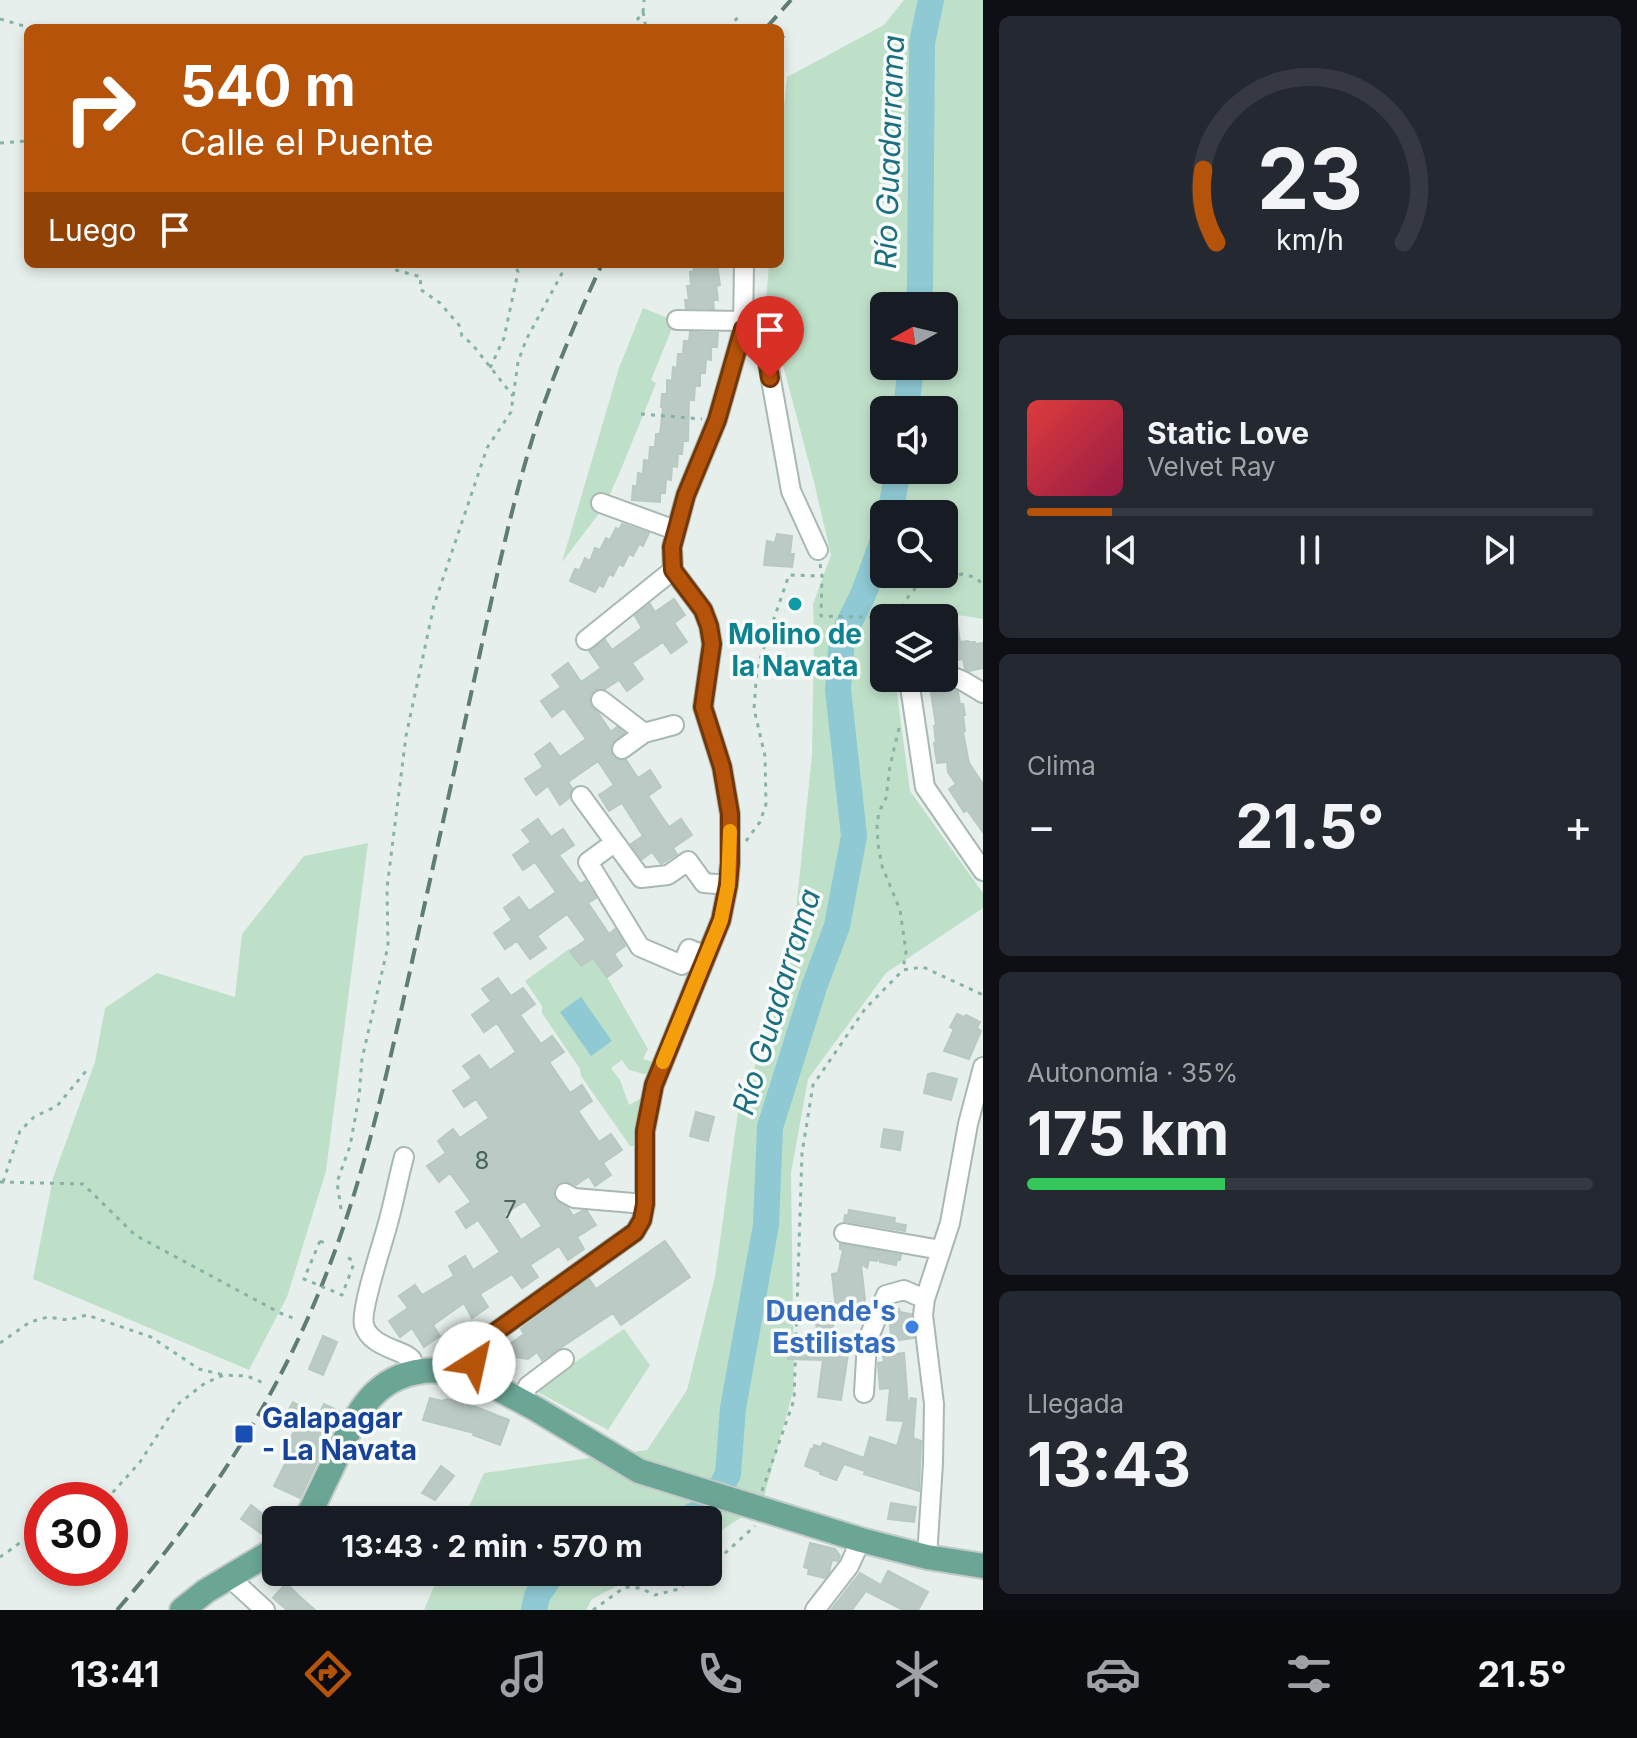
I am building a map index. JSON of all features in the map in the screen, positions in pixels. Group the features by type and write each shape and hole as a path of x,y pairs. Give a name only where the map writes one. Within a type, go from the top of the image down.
{"main road":[{"path":"312,1506 362,1406 380,1388 414,1372 472,1372 639,1471 861,1540 927,1557 983,1566"},
{"path":"182,1610 206,1591 262,1557"}],"street":[{"path":"472,1372 476,1353 487,1338 635,1232 642,1220 645,1204 645,1131 654,1085 721,920 730,863 730,814 722,767 703,707 712,644 703,610 673,570 672,547 686,495 717,420 743,325 744,268"},
{"path":"677,320 743,325 766,352 791,491 818,550"},
{"path":"601,503 675,530"},
{"path":"586,640 673,570"},
{"path":"958,679 983,693"},
{"path":"914,692 925,787 983,871"},
{"path":"601,700 644,733"},
{"path":"622,749 644,733 674,725"},
{"path":"581,796 641,878 668,875 688,861 704,883 728,885"},
{"path":"614,843 588,862 640,947 682,965 689,949 706,956"},
{"path":"927,1557 934,1404 923,1315 925,1299 950,1223 968,1124 983,1067"},
{"path":"404,1157 363,1323 380,1344 408,1356 414,1372"},
{"path":"565,1193 574,1198 645,1204"},
{"path":"844,1233 941,1250"},
{"path":"864,1393 867,1342 886,1295 904,1290 925,1299"},
{"path":"522,1401 528,1386 564,1359"},
{"path":"815,1610 849,1566 861,1540"},
{"path":"229,1577 265,1610"}],"path":[{"path":"644,0 645,24"},
{"path":"634,24 643,12"},
{"path":"732,24 741,14"},
{"path":"0,19 24,26"},
{"path":"0,143 24,141"},
{"path":"393,268 421,277 420,289 440,303 459,325 462,336 472,344 513,396"},
{"path":"490,368 504,338 516,268"},
{"path":"341,1209 337,1182 350,1146 362,1059 388,946 387,888 406,736 434,605 487,448 511,412 518,362 526,340 565,268"},
{"path":"641,414 717,420"},
{"path":"818,550 822,576 821,616 870,617"},
{"path":"904,604 918,585 962,574 974,577 983,584"},
{"path":"730,863 760,822 766,804 765,756 754,709 757,668 789,575 822,576"},
{"path":"722,1555 760,1510 794,1400 802,1153 813,1085 865,1009 903,970 906,952 904,930 900,910 882,866 877,824 886,798 898,731 911,692"},
{"path":"903,970 923,967 983,995"},
{"path":"86,1071 57,1106 34,1117 20,1131 1,1180 83,1184 135,1235 298,1320"},
{"path":"329,1245 320,1241 304,1279 342,1295 355,1261 348,1258"},
{"path":"0,1343 30,1322 48,1317 68,1320 87,1315 151,1337 199,1369 247,1376 266,1384"},
{"path":"122,1482 140,1462 177,1405 205,1383 224,1375"},
{"path":"0,1557 24,1541"},
{"path":"593,1610 625,1587 640,1588 655,1595 682,1586"}],"green space":[{"path":"904,0 983,0 983,619 958,615 958,604 870,604 870,692 897,692 910,791 983,893 983,908 886,973 808,1079 791,1173 794,1388 762,1504 722,1530 722,1506 469,1506 484,1473 647,1450 687,1390 715,1277 738,1112 790,970 812,754 813,604 831,555 766,301 769,268 784,268 784,108 787,77 884,25"},
{"path":"643,308 675,321 651,380 656,383 604,507 562,562 619,368"},
{"path":"368,843 326,1171 287,1297 249,1370 33,1279 53,1178 95,1062 105,1008 157,973 235,997 242,934 304,856"},
{"path":"569,949 581,966 593,958 648,1049 643,1059 653,1062 648,1075 629,1070 622,1060 611,1068 620,1080 629,1105 640,1099 633,1146 630,1146 581,1076 580,1069 542,1013 542,1006 525,981"},
{"path":"624,1329 650,1365 608,1430 534,1390"},
{"path":"434,1586 617,1586 592,1599 586,1610 424,1610"}],"water":[{"path":"581,997 612,1041 591,1056 560,1012"}],"building":[{"path":"694,268 718,268 720,285 716,286 718,300 713,300 714,309 686,308 685,300 689,300 687,286 691,286 690,272"},
{"path":"690,332 718,333 717,347 711,347 711,360 706,359 705,373 700,373 700,386 695,386 694,400 689,400 688,441 683,441 682,454 678,454 677,467 672,466 671,480 666,479 665,493 660,493 660,502 632,500 638,473 643,474 644,460 649,461 650,447 655,447 656,434 660,434 662,394 667,394 667,380 672,381 673,367 677,368 678,354 683,354 684,341 689,341"},
{"path":"622,524 649,533 643,546 639,544 633,556 629,554 623,566 619,564 613,576 609,574 603,587 599,585 595,592 570,581 585,558 590,561 595,548 600,550 606,538 610,540"},
{"path":"777,534 792,536 792,567 764,565 767,541 775,543"},
{"path":"674,599 685,615 674,623 687,642 671,653 663,642 632,663 643,679 627,691 619,680 605,689 596,689 589,699 590,705 611,732 617,727 624,733 611,743 613,757 626,760 638,778 650,770 661,787 648,796 669,827 681,819 692,835 673,848 677,854 661,864 652,852 642,859 631,844 643,836 622,803 609,811 599,795 614,785 598,761 568,782 572,788 569,798 560,805 548,786 536,795 525,779 543,767 535,754 550,743 560,757 586,739 564,708 552,717 541,701 561,687 552,675 568,663 581,682 601,668 589,651 605,640 612,650 642,628 635,616 650,604 655,612"},
{"path":"958,629 960,642 983,643 983,668 969,671 965,669 963,659 958,660"},
{"path":"958,692 960,704 963,704 963,732 969,763 983,784 983,832 967,810 964,812 949,789 956,784 948,772 947,762 937,763 931,693"},
{"path":"538,819 551,837 563,829 574,845 559,855 580,884 585,881 596,898 588,903 609,934 615,929 625,946 614,954 622,966 607,977 593,958 581,966 570,951 586,940 567,914 537,936 546,948 530,959 517,941 505,949 494,933 512,920 504,908 519,897 529,911 556,892 535,862 523,870 513,855 531,842 522,830"},
{"path":"498,978 511,996 523,988 535,1004 520,1015 541,1044 552,1036 564,1052 549,1062 570,1093 582,1085 592,1101 578,1111 599,1142 611,1134 622,1150 603,1163 611,1175 595,1186 589,1176 576,1185 564,1181 554,1188 555,1200 568,1208 573,1216 587,1211 596,1225 577,1237 584,1249 568,1260 559,1246 530,1265 538,1277 522,1288 512,1274 480,1294 488,1307 472,1318 464,1303 433,1325 440,1336 424,1347 412,1328 400,1337 389,1321 408,1308 399,1296 415,1285 422,1295 454,1276 449,1266 465,1256 473,1270 500,1252 478,1220 466,1228 456,1212 471,1202 450,1173 439,1182 427,1166 446,1153 438,1141 453,1129 460,1138 489,1118 476,1099 464,1107 453,1091 472,1078 463,1066 479,1055 490,1070 516,1052 497,1023 484,1032 472,1015 491,1001 482,989","holes":["525,1201 542,1226 521,1240 504,1214"]},
{"path":"957,1014 980,1022 977,1028 981,1031 969,1059 944,1051"},
{"path":"928,1074 957,1079 951,1100 924,1093"},
{"path":"696,1112 714,1117 708,1141 690,1136"},
{"path":"884,1129 903,1132 900,1150 881,1147"},
{"path":"849,1210 895,1218 894,1223 906,1225 905,1231 844,1221"},
{"path":"665,1241 690,1277 621,1325 613,1313 542,1360 537,1352 528,1359 508,1356 506,1347 524,1334 521,1329 589,1279 596,1289"},
{"path":"840,1244 901,1255 896,1265 880,1262 879,1256 877,1261 869,1260 867,1268 861,1264 863,1306 836,1309 832,1274 838,1273 843,1250"},
{"path":"831,1302 835,1345 847,1346 848,1354 841,1400 818,1397 823,1360 788,1359 788,1349 819,1349 814,1304"},
{"path":"893,1310 911,1314 914,1338 892,1341 889,1319"},
{"path":"323,1336 337,1342 323,1375 309,1369"},
{"path":"904,1353 908,1405 911,1398 916,1399 913,1438 921,1441 919,1491 864,1474 865,1471 844,1464 836,1480 805,1466 814,1445 821,1447 823,1443 864,1458 870,1437 897,1446 904,1421 887,1420 890,1388 880,1389 878,1363 884,1362 883,1356"},
{"path":"430,1398 476,1407 509,1420 500,1445 474,1433 423,1420"},
{"path":"293,1402 318,1416 324,1404 341,1412 300,1498 274,1486 286,1462 282,1461 283,1455 297,1425 284,1418"},
{"path":"441,1466 454,1476 435,1500 422,1493"},
{"path":"891,1503 916,1507 914,1522 888,1519"},
{"path":"251,1505 262,1513 262,1534 241,1519"},
{"path":"810,1543 835,1549 840,1556 838,1561 832,1560 825,1578 808,1574 809,1569 804,1567"},
{"path":"888,1571 928,1592 918,1610 903,1610 866,1591 852,1610 831,1610 860,1573 881,1585"},
{"path":"283,1586 289,1586 315,1610 287,1610 273,1598"}],"waterway":[{"name":"Río Guadarrama","path":"919,292 922,43 931,0"},
{"name":"Río Guadarrama","path":"908,396 909,380"},
{"name":"Río Guadarrama","path":"893,500 895,484"},
{"name":"Río Guadarrama","path":"711,1506 728,1474 733,1408 766,1225 770,1127 814,987 837,926 854,836 838,689 842,637 870,576"},
{"name":"Río Guadarrama","path":"534,1610 537,1596 544,1586"}],"railway":[{"path":"770,24 791,0"},
{"path":"117,1610 180,1533 263,1408 308,1318 341,1235 384,1085 520,482 555,374 600,268"}],"slow traffic":[{"path":"663,1062 721,920 728,885 730,831"}],"place":[{"name":"Molino de la Navata","path":"795,604"},
{"name":"Duende's Estilistas","path":"912,1327"},
{"name":"Galapagar - La Navata","path":"244,1434"}],"route":[{"path":"474,1363 476,1353 487,1338 635,1232 642,1220 645,1204 645,1131 654,1085 721,920 730,863 730,814 722,767 703,707 712,644 709,626 703,610 673,570 672,547 686,495 717,420 743,329 766,352 770,378"}]}
